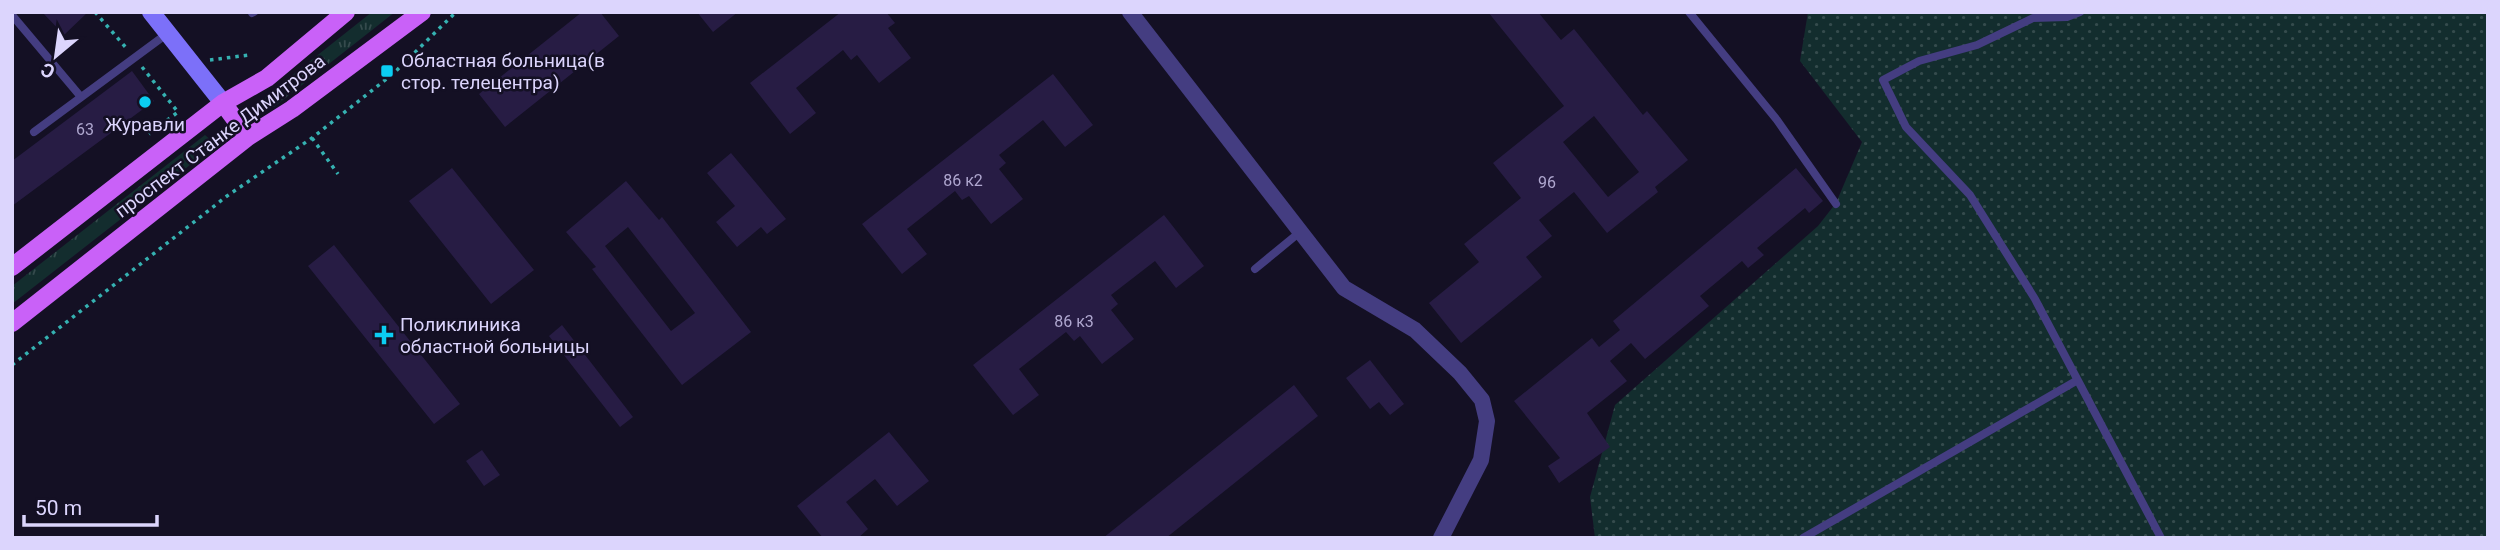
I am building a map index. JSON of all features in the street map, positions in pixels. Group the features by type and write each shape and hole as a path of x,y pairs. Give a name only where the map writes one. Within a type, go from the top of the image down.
{"main road":[{"name":"проспект Станке Димитрова","path":"12,268 223,103 267,78 346,12"},
{"name":"проспект Станке Димитрова","path":"12,323 248,137 292,109 422,12"},
{"path":"223,103 248,137"}],"street":[{"path":"151,12 223,103"},
{"path":"1130,12 1344,288 1415,330 1460,373 1482,400 1487,421 1480,460 1441,538"}],"lane":[{"path":"1689,12 1777,120 1836,204"},
{"path":"2080,12 2067,17 2033,18 1977,45 1919,61 1883,80 1906,128 1970,195 2035,299 2161,538"},
{"path":"12,15 81,97"},
{"path":"34,132 168,33"},
{"path":"1255,269 1300,232"},
{"path":"1804,538 2076,381"}],"path":[{"path":"95,12 178,113 149,134"},
{"path":"12,365 227,196 312,138 394,73 456,12"},
{"path":"203,51 211,61 250,55"},
{"path":"312,138 338,174"}],"green space":[{"path":"372,12 395,12 274,107 270,107 264,100 266,96"},
{"path":"1808,12 2488,12 2488,538 1595,538 1590,497 1615,405 1818,226 1836,203 1862,142 1800,61"},
{"path":"205,135 213,142 213,147 12,304 12,286"}],"building":[{"path":"42,12 88,12 64,35"},
{"path":"582,12 600,12 619,36 505,127 479,94"},
{"path":"697,12 738,12 713,32"},
{"path":"841,12 886,12 895,23 888,28 911,58 879,83 857,55 851,60 843,50 796,88 816,113 790,134 750,83"},
{"path":"1488,12 1538,12 1561,40 1574,29 1643,115 1647,111 1688,160 1655,187 1658,192 1607,233 1574,192 1539,220 1552,236 1526,257 1542,277 1461,343 1429,303 1479,262 1464,244 1521,198 1493,163 1564,106","holes":["1594,116 1639,172 1608,197 1563,142"]},
{"path":"132,71 154,101 12,206 12,161"},
{"path":"1053,74 1093,125 1065,147 1043,120 999,155 1006,163 999,169 1023,199 991,224 969,196 962,200 955,191 907,229 927,254 902,274 862,224"},
{"path":"731,153 786,219 767,234 761,227 737,247 716,222 735,206 707,173"},
{"path":"452,168 534,270 491,304 409,201"},
{"path":"1796,168 1823,201 1809,213 1805,208 1757,248 1764,255 1748,268 1742,261 1700,296 1709,306 1645,359 1631,343 1610,361 1627,381 1587,413 1610,447 1559,483 1548,466 1560,458 1514,401 1592,338 1599,347 1620,330 1613,321"},
{"path":"626,181 659,220 662,217 751,332 682,385 592,269 596,267 566,232","holes":["628,227 695,313 671,331 605,246"]},
{"path":"1164,215 1204,266 1176,288 1155,261 1111,295 1118,304 1111,310 1134,339 1102,364 1080,336 1074,341 1066,332 1019,369 1039,395 1013,415 973,365"},
{"name":"Поликлиника областной больницы","path":"334,245 460,404 434,424 308,266"},
{"path":"562,325 633,417 620,427 549,336"},
{"path":"1370,360 1404,404 1390,415 1379,402 1370,409 1346,378"},
{"path":"1294,385 1318,416 1166,538 1103,538"},
{"path":"889,432 929,481 897,506 875,479 846,502 868,529 858,538 823,538 797,506"},
{"path":"482,450 500,475 484,486 466,461"}],"place":[{"name":"Областная больница(в стор. телецентра)","path":"387,71"},
{"name":"Журавли","path":"145,102"},
{"name":"Поликлиника областной больницы","path":"384,335"}]}
